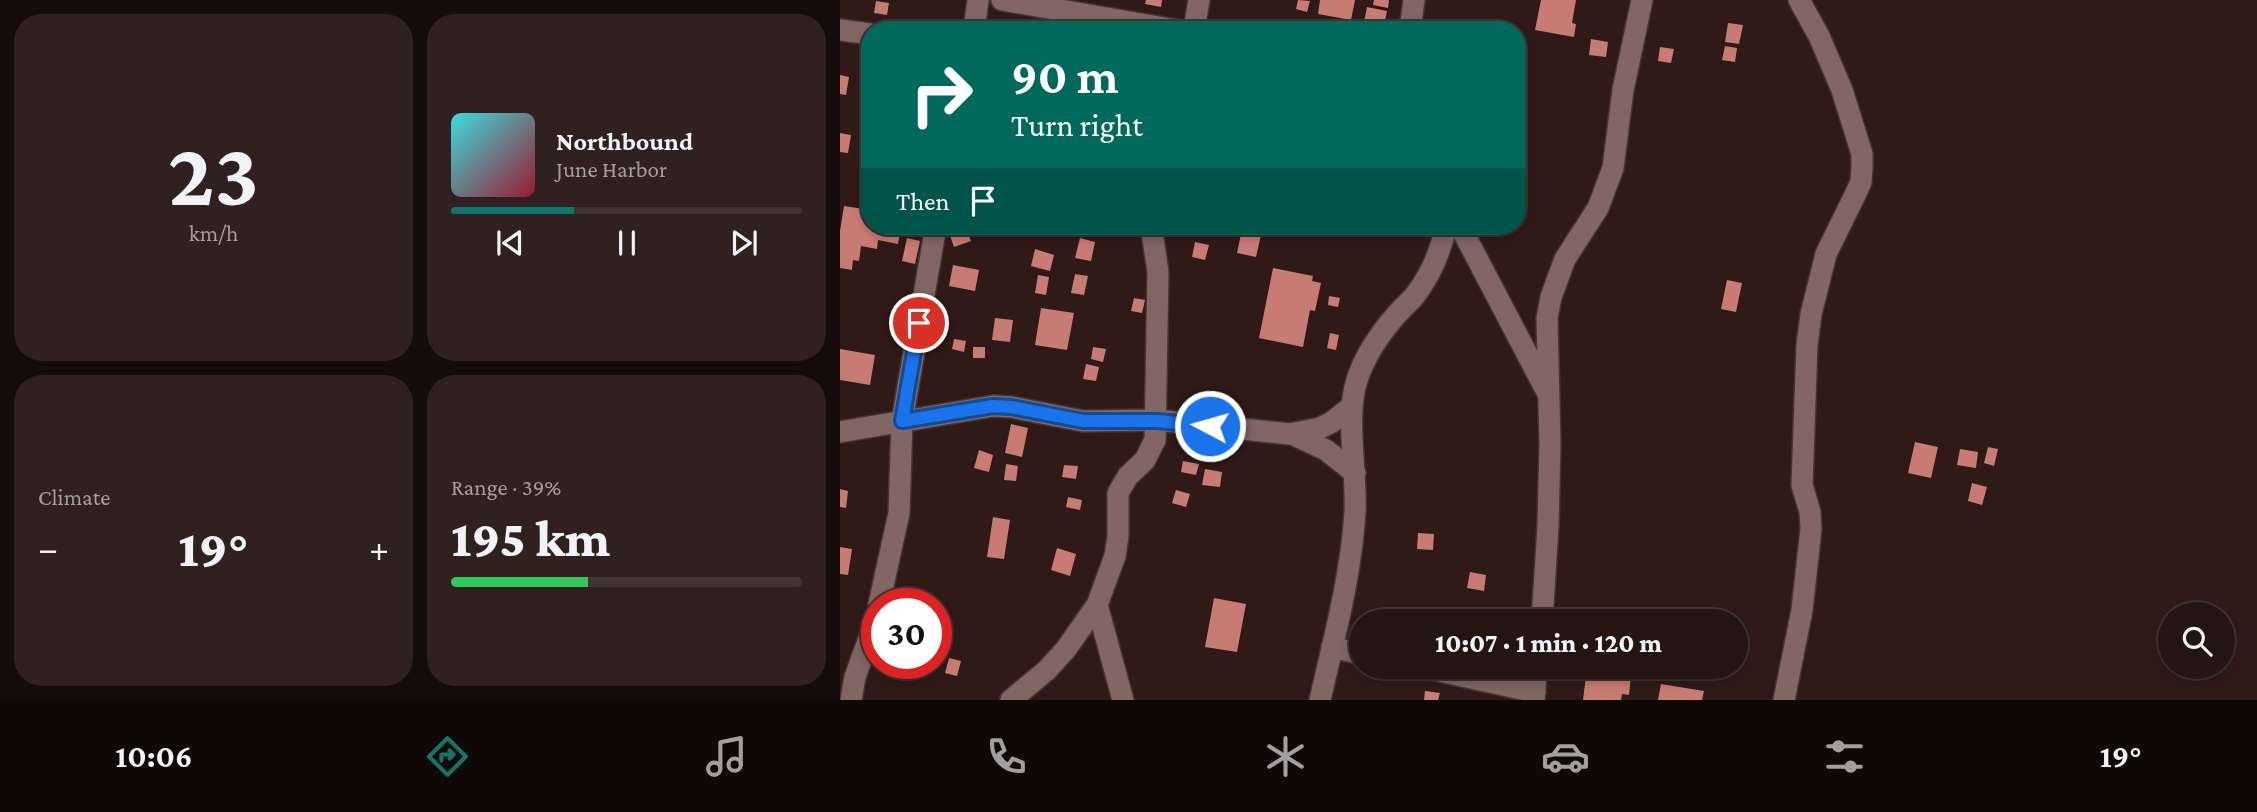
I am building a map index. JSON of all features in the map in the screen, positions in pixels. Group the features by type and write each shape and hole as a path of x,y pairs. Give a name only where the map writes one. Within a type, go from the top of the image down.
{"street":[{"path":"975,21 978,0"},
{"path":"1002,0 1124,21"},
{"path":"1196,21 1199,0"},
{"path":"1411,21 1414,0"},
{"path":"1543,609 1548,526 1549,396 1546,340 1551,297 1565,259 1598,208 1613,168 1623,90 1642,0"},
{"path":"1784,700 1802,610 1811,529 1810,512 1802,485 1807,345 1811,314 1826,254 1861,182 1862,167 1861,154 1842,90 1819,36 1799,0"},
{"path":"840,30 861,33"},
{"path":"883,588 900,513 902,421 934,235"},
{"path":"1011,700 1047,670 1066,649 1097,604 1115,556 1118,494 1128,475 1145,460 1152,449 1157,421 1158,272 1152,235"},
{"path":"1320,700 1341,613 1353,543 1355,473 1352,406 1356,382 1365,360 1389,323 1415,295 1427,276 1443,235"},
{"path":"1466,235 1549,396"},
{"path":"840,432 993,406 1011,407 1083,421 1157,421 1290,434 1309,440 1326,450 1355,473"},
{"path":"1290,434 1320,428 1352,406"},
{"path":"1097,604 1124,700"},
{"path":"1332,648 1349,651"},
{"path":"850,700 861,660"},
{"path":"1468,679 1534,696"}],"building":[{"path":"1146,0 1162,0 1161,7 1145,4"},
{"path":"1298,0 1310,1 1307,12 1296,9"},
{"path":"1320,0 1355,0 1351,20 1318,14"},
{"path":"1374,0 1389,0 1388,8 1373,5"},
{"path":"1541,0 1576,0 1572,23 1576,24 1574,37 1535,30"},
{"path":"876,1 889,3 887,15 874,13"},
{"path":"1367,7 1387,11 1385,21 1364,21"},
{"path":"1728,23 1743,25 1739,44 1725,42"},
{"path":"1591,39 1608,42 1606,57 1589,55"},
{"path":"1725,46 1737,48 1735,62 1722,60"},
{"path":"1660,47 1674,49 1671,63 1658,61"},
{"path":"840,75 849,77 846,95 840,94"},
{"path":"840,133 851,135 848,153 840,152"},
{"path":"844,206 861,209 861,235 900,235 898,244 878,240 877,249 861,246 859,261 853,260 852,270 840,268 840,231"},
{"path":"950,235 969,235 971,241 954,247"},
{"path":"1241,235 1261,235 1256,257 1237,253"},
{"path":"907,238 920,241 915,264 902,261"},
{"path":"1080,238 1095,242 1091,261 1075,258"},
{"path":"1195,242 1209,245 1205,260 1192,257"},
{"path":"1035,249 1054,255 1050,271 1031,266"},
{"path":"953,265 979,270 975,291 949,286"},
{"path":"1273,268 1313,276 1312,281 1321,283 1315,311 1310,310 1303,347 1259,338"},
{"path":"1075,274 1088,276 1084,295 1071,293"},
{"path":"1038,275 1049,277 1046,295 1035,293"},
{"path":"1727,280 1742,283 1736,312 1721,309"},
{"path":"1329,296 1340,298 1338,307 1328,305"},
{"path":"1134,298 1145,300 1142,313 1131,311"},
{"path":"1041,308 1074,313 1067,350 1035,345"},
{"path":"995,318 1013,320 1010,342 992,340"},
{"path":"1330,333 1339,335 1336,350 1327,348"},
{"path":"954,339 966,341 964,352 952,349"},
{"path":"973,347 985,347 985,358 973,358"},
{"path":"1093,347 1106,349 1103,362 1091,359"},
{"path":"840,349 875,355 870,385 840,380"},
{"path":"1086,364 1099,367 1096,381 1083,379"},
{"path":"1011,424 1028,428 1022,457 1005,453"},
{"path":"1915,442 1938,447 1931,478 1908,473"},
{"path":"1988,447 1998,449 1994,466 1984,463"},
{"path":"1960,449 1978,452 1976,468 1957,465"},
{"path":"979,450 993,455 989,472 974,468"},
{"path":"1183,461 1199,464 1196,475 1181,472"},
{"path":"1006,464 1018,466 1016,481 1004,480"},
{"path":"1064,465 1078,466 1076,479 1062,477"},
{"path":"1205,469 1222,472 1220,487 1202,485"},
{"path":"1972,483 1987,487 1982,505 1968,501"},
{"path":"840,489 848,491 846,508 840,507"},
{"path":"1176,490 1190,494 1186,507 1172,503"},
{"path":"1068,497 1082,500 1080,510 1066,507"},
{"path":"993,517 1010,520 1004,559 987,557"},
{"path":"1418,533 1434,534 1433,550 1417,549"},
{"path":"840,547 852,549 848,575 840,574"},
{"path":"1057,548 1076,554 1070,576 1051,570"},
{"path":"1470,572 1486,575 1484,591 1467,588"},
{"path":"1214,598 1246,604 1237,652 1205,647"},
{"path":"952,659 961,661 957,676 952,675"},
{"path":"1586,679 1631,679 1629,695 1622,694 1621,700 1583,700"},
{"path":"1661,684 1704,691 1702,700 1658,700"},
{"path":"1425,691 1440,693 1438,700 1424,700"}],"route":[{"path":"919,323 902,421 993,406 1083,421 1157,421 1210,426"}]}
